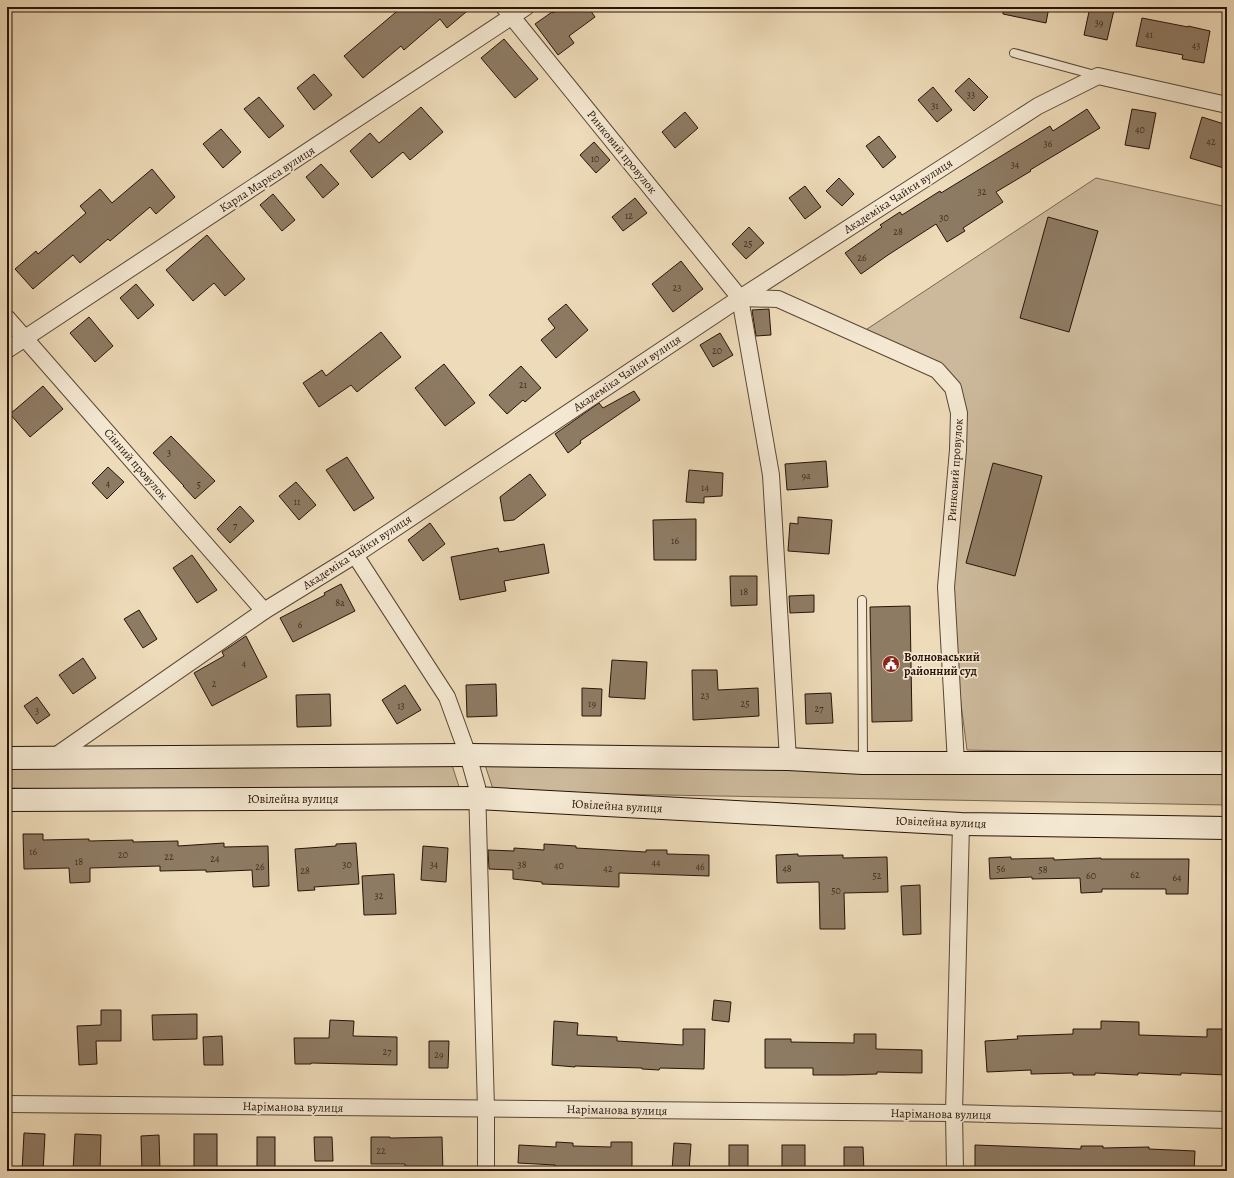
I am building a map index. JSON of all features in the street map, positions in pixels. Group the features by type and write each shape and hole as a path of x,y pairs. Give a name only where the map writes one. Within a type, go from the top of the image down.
{"street":[{"name":"Карла Маркса вулиця","path":"7,350 508,12 526,7"},
{"name":"Ринковий провулок","path":"508,12 740,298 771,475 788,759"},
{"name":"Академіка Чайки вулиця","path":"54,757 264,611 355,555 740,298 1038,106 1098,76"},
{"path":"1098,76 1227,106"},
{"name":"Ринковий провулок","path":"740,298 778,299 937,370 953,388 959,413 958,450 946,587 956,763"},
{"name":"Сінний провулок","path":"7,318 264,611"},
{"path":"355,555 447,697 468,755 477,787 486,1109 486,1171"},
{"path":"7,758 468,755 788,759 863,763 1227,764"},
{"name":"Ювілейна вулиця","path":"7,800 477,798 961,824 1227,828"},
{"path":"955,1171 954,1113 961,824"},
{"name":"Наріманова вулиця","path":"7,1104 954,1113 1227,1120"}],"lane":[{"path":"1014,54 1098,76"},
{"path":"862,600 863,763"}],"shaded area":[{"path":"1096,178 1227,207 1227,756 967,750 946,587 953,388 858,335"},
{"path":"483,759 1227,766 1227,805 494,792"},
{"path":"7,760 451,762 461,793 7,788"}],"building":[{"path":"402,7 472,7 447,28 440,19 404,50 401,46 363,78 344,56"},
{"path":"562,7 588,7 595,17 569,36 574,43 558,55 535,24"},
{"path":"1003,7 1049,7 1046,23 1003,14"},
{"path":"1090,7 1101,7 1114,10 1107,40 1084,35"},
{"path":"1142,18 1210,31 1204,63 1182,59 1183,55 1136,46"},
{"path":"504,39 538,79 515,98 481,58"},
{"path":"314,74 332,95 314,110 297,88"},
{"path":"969,78 988,97 974,111 955,91"},
{"path":"933,87 952,110 937,122 918,100"},
{"path":"259,97 284,126 269,138 244,109"},
{"path":"421,107 443,132 410,160 403,152 372,178 350,151 370,133 379,143"},
{"path":"1087,109 1100,128 996,192 1003,202 963,228 965,231 947,242 936,224 861,274 845,253 882,227 880,225 900,212 902,215 940,191 941,193 1050,126 1053,131"},
{"path":"1132,109 1156,113 1149,149 1125,145"},
{"path":"685,112 698,128 675,148 662,132"},
{"path":"1202,117 1227,125 1227,169 1190,158"},
{"path":"221,129 241,152 223,168 203,144"},
{"path":"879,136 896,157 883,168 866,146"},
{"path":"594,142 610,160 596,173 580,155"},
{"path":"321,164 339,184 323,198 306,177"},
{"path":"152,169 175,197 156,214 150,207 110,241 108,239 80,263 73,255 33,289 15,269 36,251 38,254 86,213 80,206 100,189 112,203"},
{"path":"839,178 854,194 842,206 826,191"},
{"path":"805,186 821,207 805,219 789,198"},
{"path":"273,194 295,220 282,231 260,205"},
{"path":"635,198 647,213 623,231 612,217"},
{"path":"1048,217 1098,231 1069,332 1020,318"},
{"path":"749,227 764,243 746,259 732,244"},
{"path":"207,235 245,279 225,296 214,283 193,301 166,270"},
{"path":"681,261 703,289 673,312 652,284"},
{"path":"136,284 154,305 138,319 120,298"},
{"path":"566,304 588,330 556,358 541,340 555,328 548,319"},
{"path":"769,309 771,335 756,336 752,310"},
{"path":"89,317 113,346 95,362 70,333"},
{"path":"381,332 401,357 357,392 351,385 319,407 303,383 322,370 326,376"},
{"path":"720,333 733,355 713,367 700,345"},
{"path":"444,364 475,403 445,426 415,388"},
{"path":"521,366 541,388 525,402 523,400 507,414 489,395"},
{"path":"43,386 63,409 30,437 10,414"},
{"path":"634,391 640,400 580,441 581,443 568,453 555,434 599,403 603,408"},
{"path":"171,436 215,481 195,499 153,453"},
{"path":"347,457 374,498 354,511 326,470"},
{"path":"826,461 828,487 787,490 785,464"},
{"path":"993,463 1042,476 1015,576 966,563"},
{"path":"108,467 124,482 107,499 92,483"},
{"path":"689,470 723,473 722,496 704,497 704,503 686,502"},
{"path":"530,474 546,495 514,520 504,521 500,497"},
{"path":"296,482 316,505 299,520 279,496"},
{"path":"240,506 254,521 230,543 217,529"},
{"path":"798,517 832,520 829,554 788,551 790,523 798,524"},
{"path":"696,519 696,560 654,560 653,520"},
{"path":"430,523 445,544 423,561 408,540"},
{"path":"544,544 549,573 504,581 506,591 460,600 451,557 498,548 499,552"},
{"path":"192,555 217,590 197,603 173,568"},
{"path":"730,576 757,576 757,605 731,606"},
{"path":"341,584 355,611 293,642 280,618 325,595 324,593"},
{"path":"814,595 814,612 790,613 789,596"},
{"name":"Волноваський районний суд","path":"910,606 912,721 872,722 870,607"},
{"path":"139,610 157,639 143,648 124,619"},
{"path":"246,636 267,677 212,706 194,673 224,656 222,652"},
{"path":"83,658 96,678 73,694 59,675"},
{"path":"612,660 647,662 645,699 609,697"},
{"path":"692,670 717,670 718,690 758,688 759,716 693,720"},
{"path":"496,684 497,716 467,717 466,685"},
{"path":"405,685 421,710 397,724 382,700"},
{"path":"582,688 602,689 601,716 582,716"},
{"path":"831,693 833,723 806,724 805,694"},
{"path":"330,694 331,726 297,727 296,695"},
{"path":"37,697 50,715 37,724 24,706"},
{"path":"23,834 43,834 43,840 89,839 89,841 133,840 133,842 178,841 178,846 224,843 224,847 268,846 269,886 253,887 252,870 206,872 206,870 160,871 160,866 90,868 90,882 70,883 69,868 24,869"},
{"path":"356,843 359,884 314,887 315,890 298,891 295,849"},
{"path":"544,844 576,846 576,848 646,852 646,850 667,850 667,854 709,855 709,876 619,873 619,887 542,884 542,882 513,879 513,870 489,869 488,850 514,851 514,848 544,850"},
{"path":"423,846 448,848 446,882 421,880"},
{"path":"798,854 798,856 843,855 843,858 887,857 888,892 844,893 845,929 820,929 819,882 777,883 776,855"},
{"path":"1011,857 1011,859 1054,858 1054,860 1101,858 1189,859 1188,894 1166,894 1166,889 1102,889 1102,892 1081,893 1080,878 1032,879 1032,877 990,879 989,858"},
{"path":"394,874 396,914 364,915 362,876"},
{"path":"920,885 921,934 903,935 901,886"},
{"path":"714,1000 731,1002 729,1022 712,1020"},
{"path":"101,1010 121,1010 121,1041 96,1041 97,1064 79,1065 77,1026 101,1025"},
{"path":"197,1014 197,1039 153,1040 152,1015"},
{"path":"330,1020 354,1021 353,1036 397,1037 397,1065 295,1064 294,1038 329,1038"},
{"path":"554,1021 578,1023 577,1035 617,1037 617,1041 683,1045 683,1029 705,1029 704,1069 660,1068 659,1070 642,1068 575,1067 552,1065"},
{"path":"1101,1021 1139,1022 1139,1035 1207,1037 1207,1029 1227,1029 1226,1075 1181,1073 1181,1075 1138,1073 1138,1075 1095,1073 1095,1075 1073,1075 1073,1073 1031,1074 1031,1070 987,1072 985,1041 1018,1039 1017,1036 1073,1034 1073,1029 1101,1029"},
{"path":"854,1034 876,1034 876,1049 922,1050 922,1073 877,1072 877,1074 813,1075 813,1068 765,1068 765,1039 791,1039 791,1042 854,1043"},
{"path":"222,1036 223,1065 204,1065 203,1037"},
{"path":"429,1041 449,1041 448,1068 429,1068"},
{"path":"24,1133 45,1134 43,1171 22,1171"},
{"path":"75,1134 101,1135 100,1171 73,1171"},
{"path":"194,1134 217,1134 217,1168 194,1168"},
{"path":"159,1135 160,1171 142,1171 141,1136"},
{"path":"257,1137 275,1137 275,1171 257,1171"},
{"path":"314,1137 332,1137 333,1161 315,1161"},
{"path":"371,1137 442,1137 443,1171 405,1171 405,1164 371,1164"},
{"path":"556,1142 573,1143 573,1146 611,1147 611,1142 632,1142 632,1170 573,1167 573,1169 555,1169 555,1165 518,1163 519,1145 556,1147"},
{"path":"674,1143 691,1144 689,1171 672,1170"},
{"path":"729,1145 748,1145 748,1171 729,1171"},
{"path":"782,1145 805,1145 805,1171 782,1171"},
{"path":"975,1145 1081,1149 1081,1146 1103,1146 1103,1148 1149,1147 1149,1149 1195,1151 1194,1171 975,1171"},
{"path":"844,1147 863,1147 864,1171 844,1171"}],"place":[{"name":"Волноваський районний суд","path":"891,664"}]}
